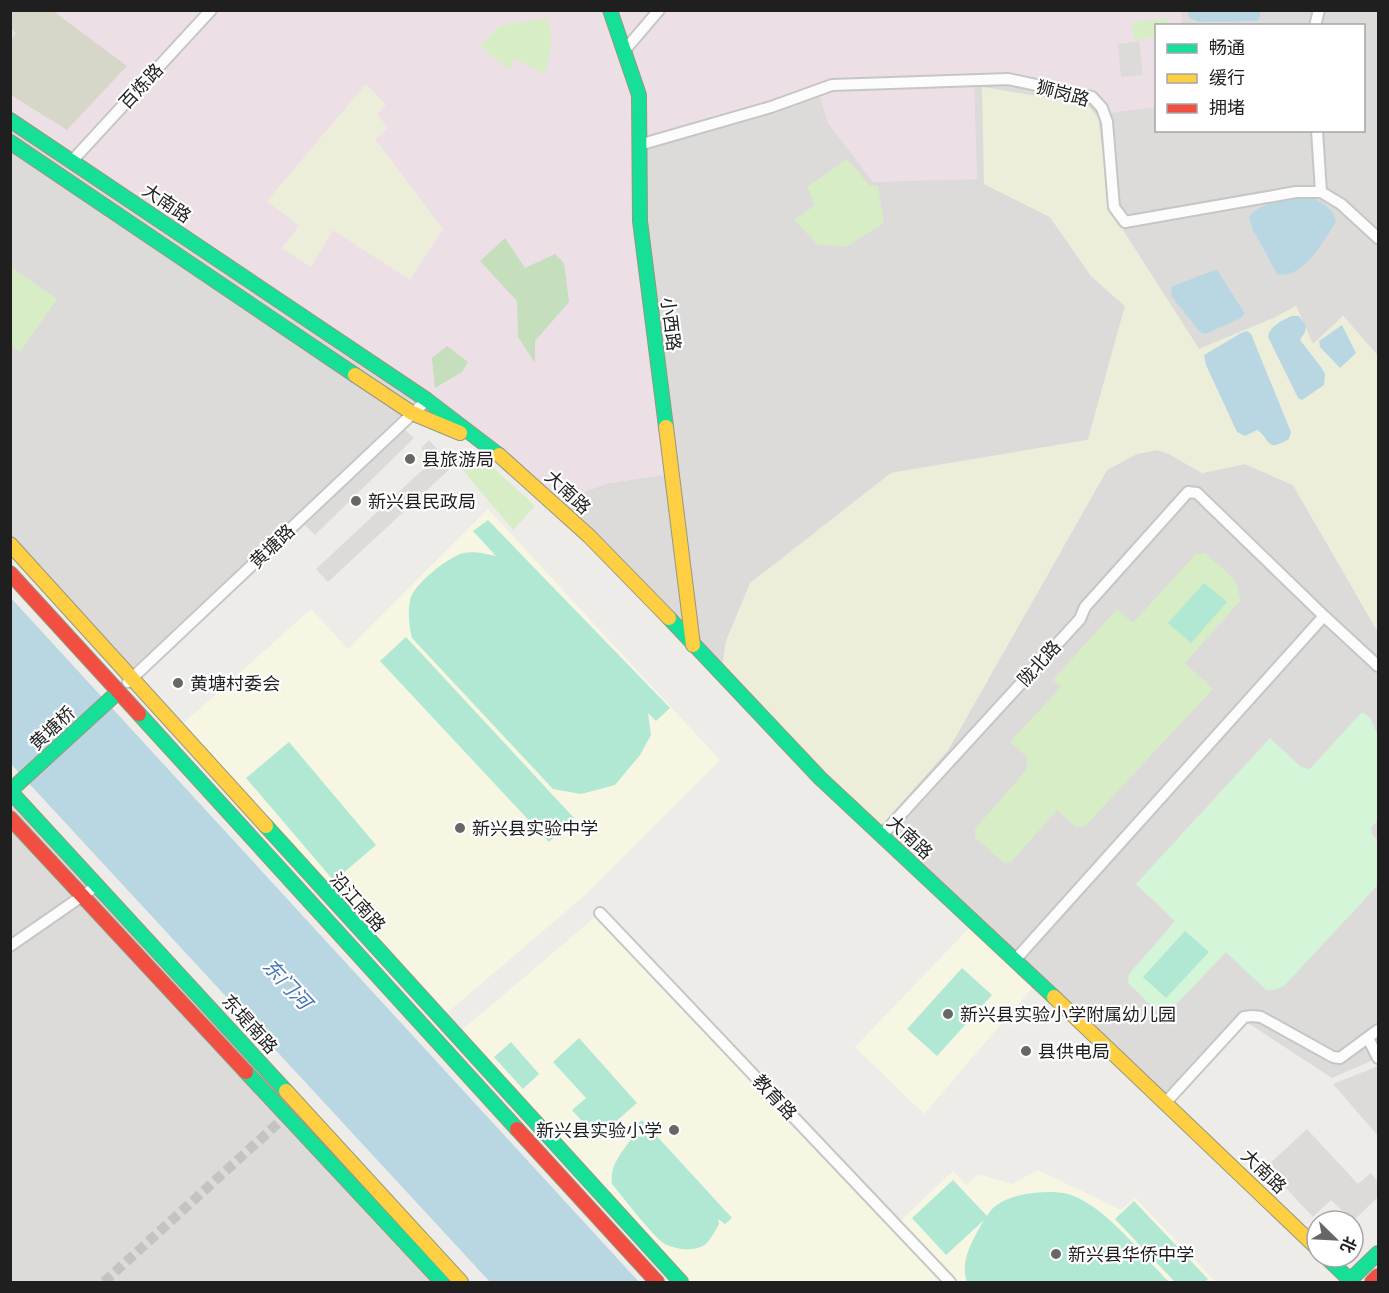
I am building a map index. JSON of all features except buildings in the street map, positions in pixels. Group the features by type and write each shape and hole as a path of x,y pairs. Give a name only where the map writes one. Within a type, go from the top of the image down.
{"main road":[{"name":"小西路","path":"610,10 639,95 640,220 693,645"},
{"name":"大南路","path":"10,120 427,400 486,445 554,502 610,558 768,726 1305,1236"},
{"name":"大南路","path":"10,142 412,412 486,445"},
{"name":"沿江南路","path":"10,544 681,1282"},
{"name":"沿江南路","path":"10,573 657,1282"},
{"name":"黄塘桥","path":"10,791 118,692"},
{"name":"东堤南路","path":"10,791 461,1282"},
{"name":"东堤南路","path":"10,818 442,1282"},
{"path":"1338,1269 1350,1282 1378,1253"},
{"path":"1372,1282 1378,1276"}],"street":[{"name":"百炼路","path":"72,161 211,10"},
{"path":"624,51 659,10"},
{"name":"狮岗路","path":"639,145 771,107 832,85 1008,79 1092,97 1102,108 1107,122 1114,207 1125,222 1296,192 1321,192"},
{"path":"1317,132 1321,192 1341,204 1378,238"},
{"name":"黄塘路","path":"118,692 427,400"},
{"name":"陇北路","path":"882,835 1080,619 1085,607 1188,492 1193,492 1324,616"},
{"path":"1015,960 1324,616 1378,666"},
{"path":"10,946 98,885"},
{"name":"教育路","path":"600,913 950,1282"},
{"path":"1166,1102 1244,1017 1261,1017 1332,1057 1340,1058 1378,1030"},
{"path":"1368,1038 1378,1058"}],"shaded area":[{"path":"1181,10 1182,24 1155,24 1155,107 1104,114 1092,97 1008,79 974,81 977,179 873,182 828,123 818,91 640,145 671,474 608,483 554,503 486,445 11,120 10,11"},
{"path":"10,11 53,11 127,66 67,130 11,95 11,41 16,33 11,29"},
{"path":"609,11 1378,11 1378,356 1343,316 1313,345 1296,306 1274,318 1199,349 1110,210 1098,119 984,184 1050,217 1091,276 1125,306 1088,440 891,473 820,778 554,503 608,483 671,474"},
{"path":"1139,41 1143,75 1121,77 1118,44"},
{"path":"366,84 386,105 377,114 388,128 375,139 443,229 410,280 333,230 311,267 282,248 299,226 267,201"},
{"path":"982,87 1087,104 1098,118 1110,210 1199,349 1274,318 1296,306 1313,344 1343,316 1378,356 1378,632 1293,485 1245,464 1202,473 1169,454 1157,450 1136,454 1107,470 948,750 877,830 721,674 726,641 750,583 891,473 1088,440 1125,306 1091,276 1050,217 984,184"},
{"path":"10,120 427,400 133,678 11,544"},
{"path":"17,173 51,197 22,238 11,230 11,182"},
{"path":"404,429 414,438 315,535 305,525"},
{"path":"429,440 453,466 328,582 316,569 433,460 421,448"},
{"path":"1157,450 1169,454 1202,473 1245,464 1293,485 1378,632 1378,1058 1332,1078 1248,1023 1166,1102 877,830 948,750 1107,470 1137,454"},
{"name":"新兴县实验中学","path":"488,509 720,760 584,896 440,1019 178,728 311,609 348,649"},
{"path":"10,791 461,1282 11,1282"},
{"path":"905,818 1008,915 1036,919 1011,946 891,833"},
{"name":"新兴县实验小学","path":"600,913 896,1225 953,1171 966,1185 978,1174 1012,1184 1038,1170 1121,1210 1135,1198 1216,1282 681,1282 455,1036"},
{"name":"新兴县实验小学附属幼儿园","path":"975,922 1038,981 924,1114 855,1047"},
{"path":"1049,933 1049,957 1106,1010 1093,1024 1023,961"},
{"path":"1135,1037 1179,1079 1166,1093 1122,1051"},
{"path":"1378,1066 1378,1136 1333,1084"},
{"path":"1307,1129 1358,1184 1371,1173 1378,1182 1378,1197 1365,1209 1340,1209 1331,1200 1321,1209 1305,1209 1266,1167"}],"green space":[{"path":"548,18 552,44 545,75 514,58 509,70 480,46 501,25"},
{"path":"1167,18 1168,24 1155,24 1155,37 1134,40 1132,22"},
{"path":"847,159 869,185 878,186 884,223 847,246 818,245 794,220 815,205 807,187"},
{"path":"505,238 525,268 555,254 564,263 569,302 535,341 535,363 518,337 517,301 480,261"},
{"path":"11,267 57,299 20,352 11,345"},
{"path":"447,346 468,362 462,372 435,388 432,358"},
{"path":"451,456 488,463 535,506 513,530"},
{"path":"488,520 670,708 656,721 648,713 651,735 640,755 615,785 581,794 553,789 412,638 409,618 411,597 426,578 450,559 464,553 496,556 473,531"},
{"path":"1205,553 1235,580 1241,600 1185,663 1213,689 1085,826 1076,827 1057,810 1011,862 1004,863 975,837 975,829 1027,769 1027,757 1010,742 1061,687 1053,680 1117,609 1133,623 1196,554"},
{"path":"1204,583 1227,602 1191,643 1168,623"},
{"path":"406,637 574,818 549,842 380,661"},
{"path":"1361,713 1370,718 1378,736 1378,820 1371,828 1372,834 1378,840 1378,885 1284,986 1266,990 1226,952 1170,1011 1159,1013 1128,983 1129,974 1175,921 1136,884 1270,738 1300,766 1311,768"},
{"path":"289,742 376,845 334,881 246,778"},
{"path":"1185,931 1209,952 1166,998 1143,977"},
{"path":"962,968 992,995 937,1056 907,1029"},
{"path":"579,1038 637,1103 597,1138 572,1110 586,1098 553,1062"},
{"path":"511,1042 539,1074 523,1089 494,1057"},
{"path":"642,1120 732,1218 725,1224 718,1219 719,1224 713,1235 702,1247 686,1249 665,1244 646,1226 612,1184 612,1171 620,1154 632,1138 642,1136 633,1127"},
{"name":"新兴县华侨中学","path":"953,1180 987,1216 999,1204 1026,1194 1058,1192 1082,1200 1109,1220 1169,1282 967,1282 966,1257 984,1220 946,1255 912,1218"},
{"path":"1134,1201 1208,1279 1205,1282 1175,1282 1115,1219"}],"water":[{"path":"1189,10 1261,11 1257,21 1199,22 1190,18"},
{"path":"1310,197 1330,210 1336,222 1319,248 1304,265 1286,274 1277,274 1252,228 1249,217 1269,203"},
{"path":"1214,270 1218,271 1245,314 1205,334 1200,332 1172,297 1171,287"},
{"path":"1291,316 1299,316 1306,326 1300,340 1325,374 1324,385 1302,400 1298,398 1268,337 1273,327"},
{"path":"1342,325 1356,353 1340,368 1320,347 1319,341"},
{"path":"1247,331 1251,334 1291,432 1289,439 1276,445 1270,444 1257,430 1245,436 1237,432 1206,365 1204,355"},
{"name":"东门河","path":"11,598 639,1282 490,1282 11,764"}],"tunnel":[{"path":"104,1282 287,1115"}],"traffic: fast":[{"path":"610,10 639,95 640,221 666,427"},
{"path":"10,120 427,400 499,455"},
{"path":"10,142 355,375"},
{"path":"669,618 820,778 1054,997"},
{"path":"118,692 10,791 286,1091"},
{"path":"139,714 517,1129"},
{"path":"266,826 681,1282"},
{"path":"246,1072 442,1282"},
{"path":"1348,1282 1378,1253"},
{"path":"1338,1269 1352,1282"}],"traffic: slow":[{"path":"355,375 412,413 460,433"},
{"path":"666,427 693,645"},
{"path":"499,455 589,536 669,618"},
{"path":"10,544 266,826"},
{"path":"1054,997 1305,1237"},
{"path":"286,1091 461,1282"}],"traffic: jam":[{"path":"10,573 139,714"},
{"path":"10,818 246,1072"},
{"path":"517,1129 657,1282"},
{"path":"1372,1282 1378,1276"}],"place":[{"name":"县旅游局","path":"410,459"},
{"name":"新兴县民政局","path":"356,501"},
{"name":"黄塘村委会","path":"178,683"},
{"name":"新兴县实验中学","path":"460,828"},
{"name":"新兴县实验小学附属幼儿园","path":"948,1014"},
{"name":"县供电局","path":"1026,1051"},
{"name":"新兴县实验小学","path":"674,1130"},
{"name":"新兴县华侨中学","path":"1056,1254"}]}
